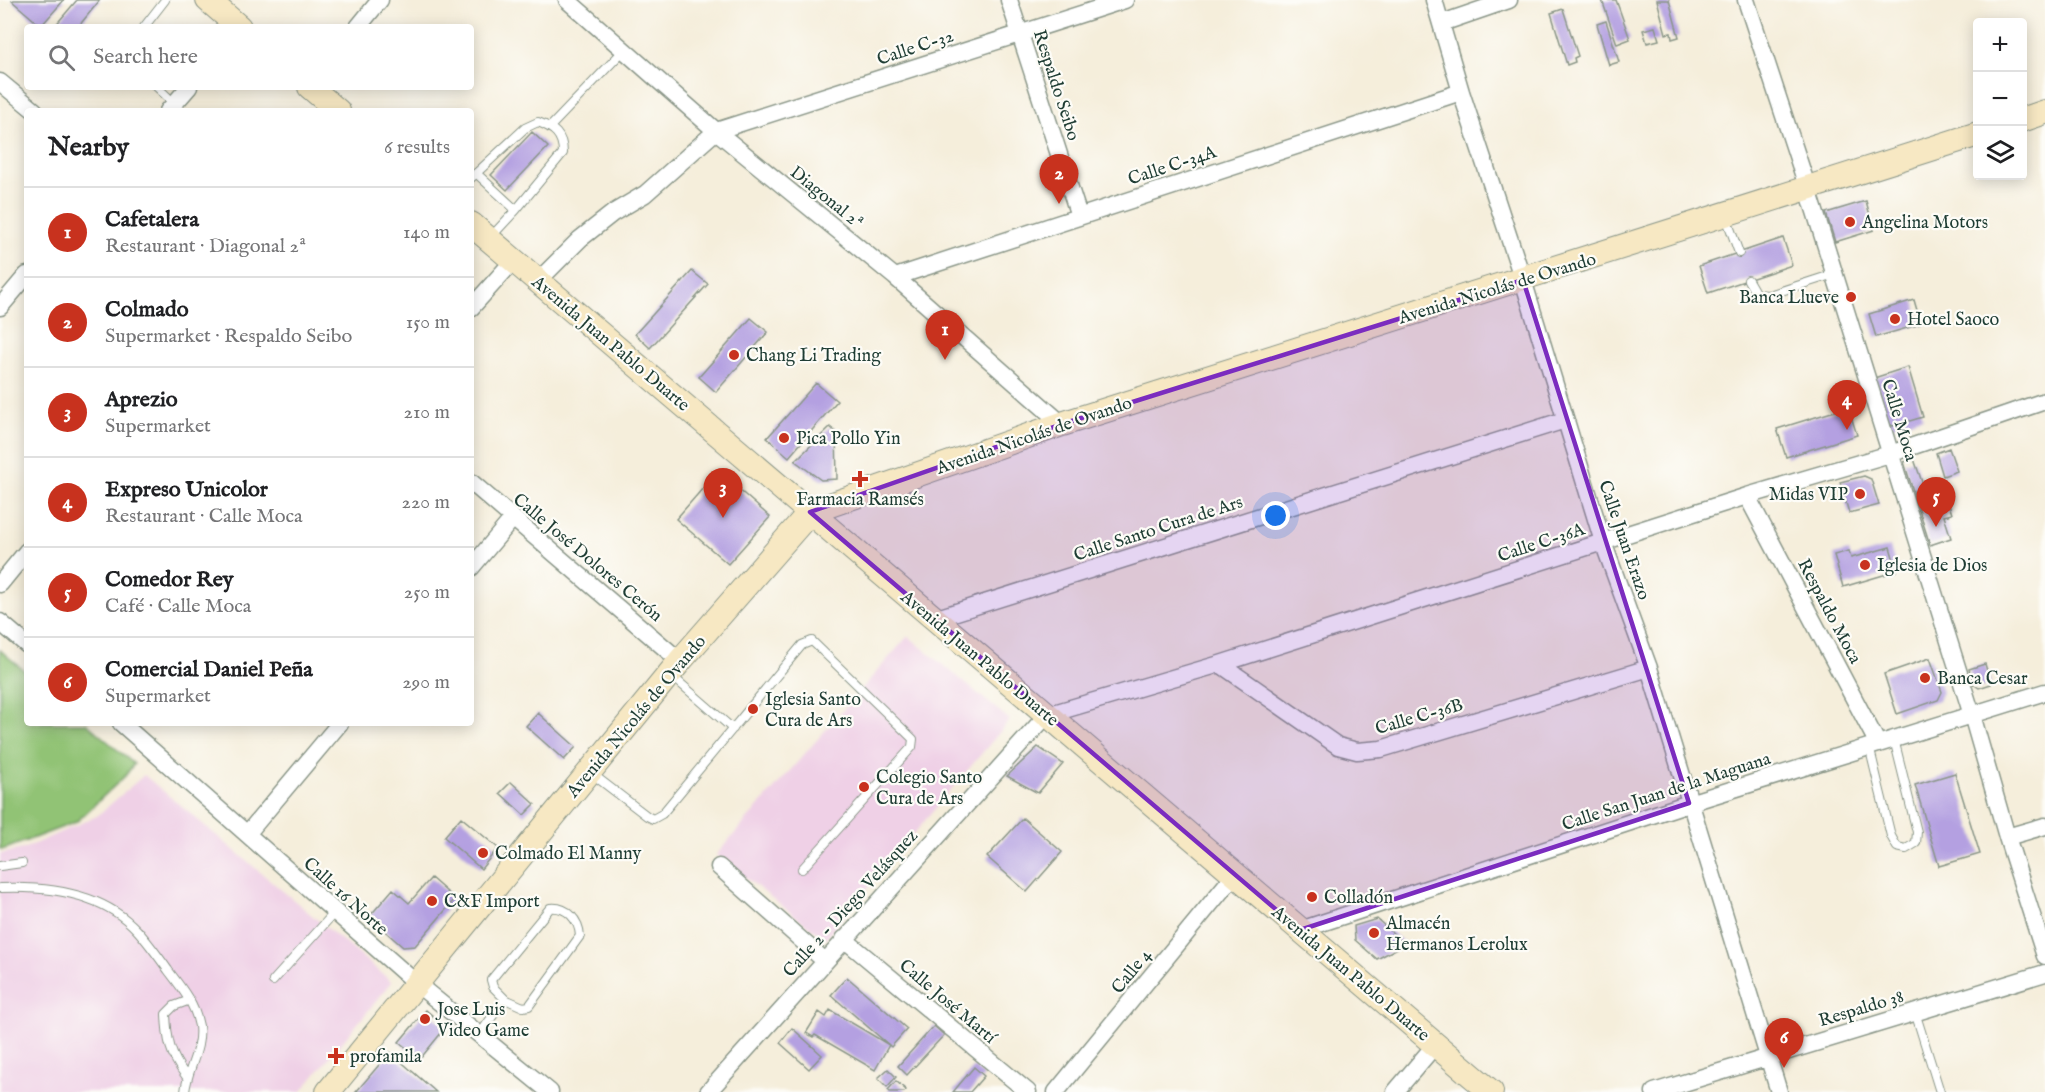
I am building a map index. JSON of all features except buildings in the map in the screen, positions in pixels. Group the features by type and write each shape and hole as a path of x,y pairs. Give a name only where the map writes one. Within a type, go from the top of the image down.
{"main road":[{"path":"208,0 236,24"},
{"path":"314,90 334,108"},
{"name":"Avenida Nicolás de Ovando","path":"328,1092 675,667 810,512 1062,424 1725,216 1973,135"},
{"name":"Avenida Juan Pablo Duarte","path":"474,226 1491,1092"}],"street":[{"path":"360,24 380,0"},
{"name":"Diagonal 2ª","path":"567,0 716,132 895,277 1062,424"},
{"name":"Respaldo Seibo","path":"1009,0 1079,216"},
{"name":"Calle C-32","path":"716,132 1125,0"},
{"name":"Calle Juan Erazo","path":"1434,0 1603,542 1648,668 1779,1092"},
{"path":"1442,22 1509,0"},
{"name":"Calle Moca","path":"1746,0 1808,189 2045,956"},
{"path":"0,82 30,108"},
{"path":"171,107 186,90"},
{"name":"Calle C-34A","path":"895,277 1461,92"},
{"path":"538,281 580,239 613,213 645,194 716,132"},
{"path":"474,305 514,260"},
{"path":"0,307 24,279"},
{"name":"Calle C-36A","path":"1047,715 1220,664 1747,496 1890,454 2045,401"},
{"name":"Calle Santo Cura de Ars","path":"934,619 1565,420"},
{"name":"Calle José Dolores Cerón","path":"474,485 675,667"},
{"name":"Respaldo Moca","path":"1747,496 1880,743"},
{"path":"474,564 513,518"},
{"path":"0,584 24,555"},
{"path":"0,622 24,642"},
{"name":"Calle C-36B","path":"1220,664 1338,746 1357,751 1381,749 1648,668"},
{"name":"Calle San Juan de la Maguana","path":"1300,930 1689,803 2045,692"},
{"name":"Calle 2 - Diego Velásquez","path":"708,1092 1047,715"},
{"name":"Calle 16 Norte","path":"124,726 417,984 550,1092"},
{"path":"247,834 337,726"},
{"path":"2007,837 2045,826"},
{"path":"719,867 825,961"},
{"name":"Calle 4","path":"1056,1092 1235,874"},
{"name":"Calle José Martí","path":"844,939 1028,1092"},
{"name":"Respaldo 38","path":"1654,1092 2045,973"},
{"path":"1395,1092 1435,1045"}],"lane":[{"path":"146,24 165,0"},
{"path":"550,127 624,50"},
{"path":"159,90 171,107"},
{"path":"489,239 516,210 563,153 563,143 559,135 550,127 538,122 525,128 474,175 516,210"},
{"path":"1725,216 1739,253"},
{"path":"1748,280 1756,294 1769,295 1834,274"},
{"path":"590,772 647,816 653,819 662,814 802,645 812,641 913,739 912,747 802,868"},
{"path":"675,667 733,729"},
{"path":"1880,743 1917,832 1916,843 1906,849 1897,847 1891,836 1880,743"},
{"path":"0,866 22,863"},
{"path":"0,888 30,887 86,898 105,906 136,928 190,1000 198,1025 199,1040 196,1056 186,1076 184,1092"},
{"path":"560,907 567,911 580,926 580,936 529,1006 523,1007 505,999 493,987 491,980 550,908 560,907"},
{"path":"273,981 335,912"},
{"path":"479,1035 505,999"},
{"path":"186,1076 176,1063 167,1039 166,1014 174,1006 190,1000"},
{"path":"1915,1012 1940,1092"}],"highlighted area":[{"path":"1523,280 1689,803 1300,930 810,512 1062,424"}],"shaded area":[{"name":"Colegio Santo Cura de Ars","path":"908,636 1010,720 825,939 716,855"},
{"path":"144,775 392,982 301,1092 0,1092 0,854 23,849 97,816"}],"green space":[{"path":"0,650 24,670 24,726 90,726 134,764 125,776 76,822 0,849"}],"place":[{"name":"Colmado","path":"1059,204"},
{"name":"Angelina Motors","path":"1850,222"},
{"name":"Banca Llueve","path":"1851,297"},
{"name":"Hotel Saoco","path":"1895,319"},
{"name":"Chang Li Trading","path":"734,355"},
{"name":"Cafetalera","path":"945,360"},
{"name":"Expreso Unicolor","path":"1847,430"},
{"name":"Pica Pollo Yin","path":"784,438"},
{"name":"Farmacia Ramsés","path":"860,479"},
{"name":"Midas VIP","path":"1860,494"},
{"name":"Aprezio","path":"723,518"},
{"name":"Comedor Rey","path":"1936,527"},
{"name":"Iglesia de Dios","path":"1865,565"},
{"name":"Banca Cesar","path":"1925,678"},
{"name":"Iglesia Santo Cura de Ars","path":"753,709"},
{"name":"Colegio Santo Cura de Ars","path":"864,787"},
{"name":"Colmado El Manny","path":"483,853"},
{"name":"Colladón","path":"1312,897"},
{"name":"C&F Import","path":"432,901"},
{"name":"Almacén Hermanos Lerolux","path":"1374,933"},
{"name":"Jose Luis Video Game","path":"425,1019"},
{"name":"profamila","path":"336,1056"},
{"name":"Comercial Daniel Peña","path":"1784,1068"}]}
